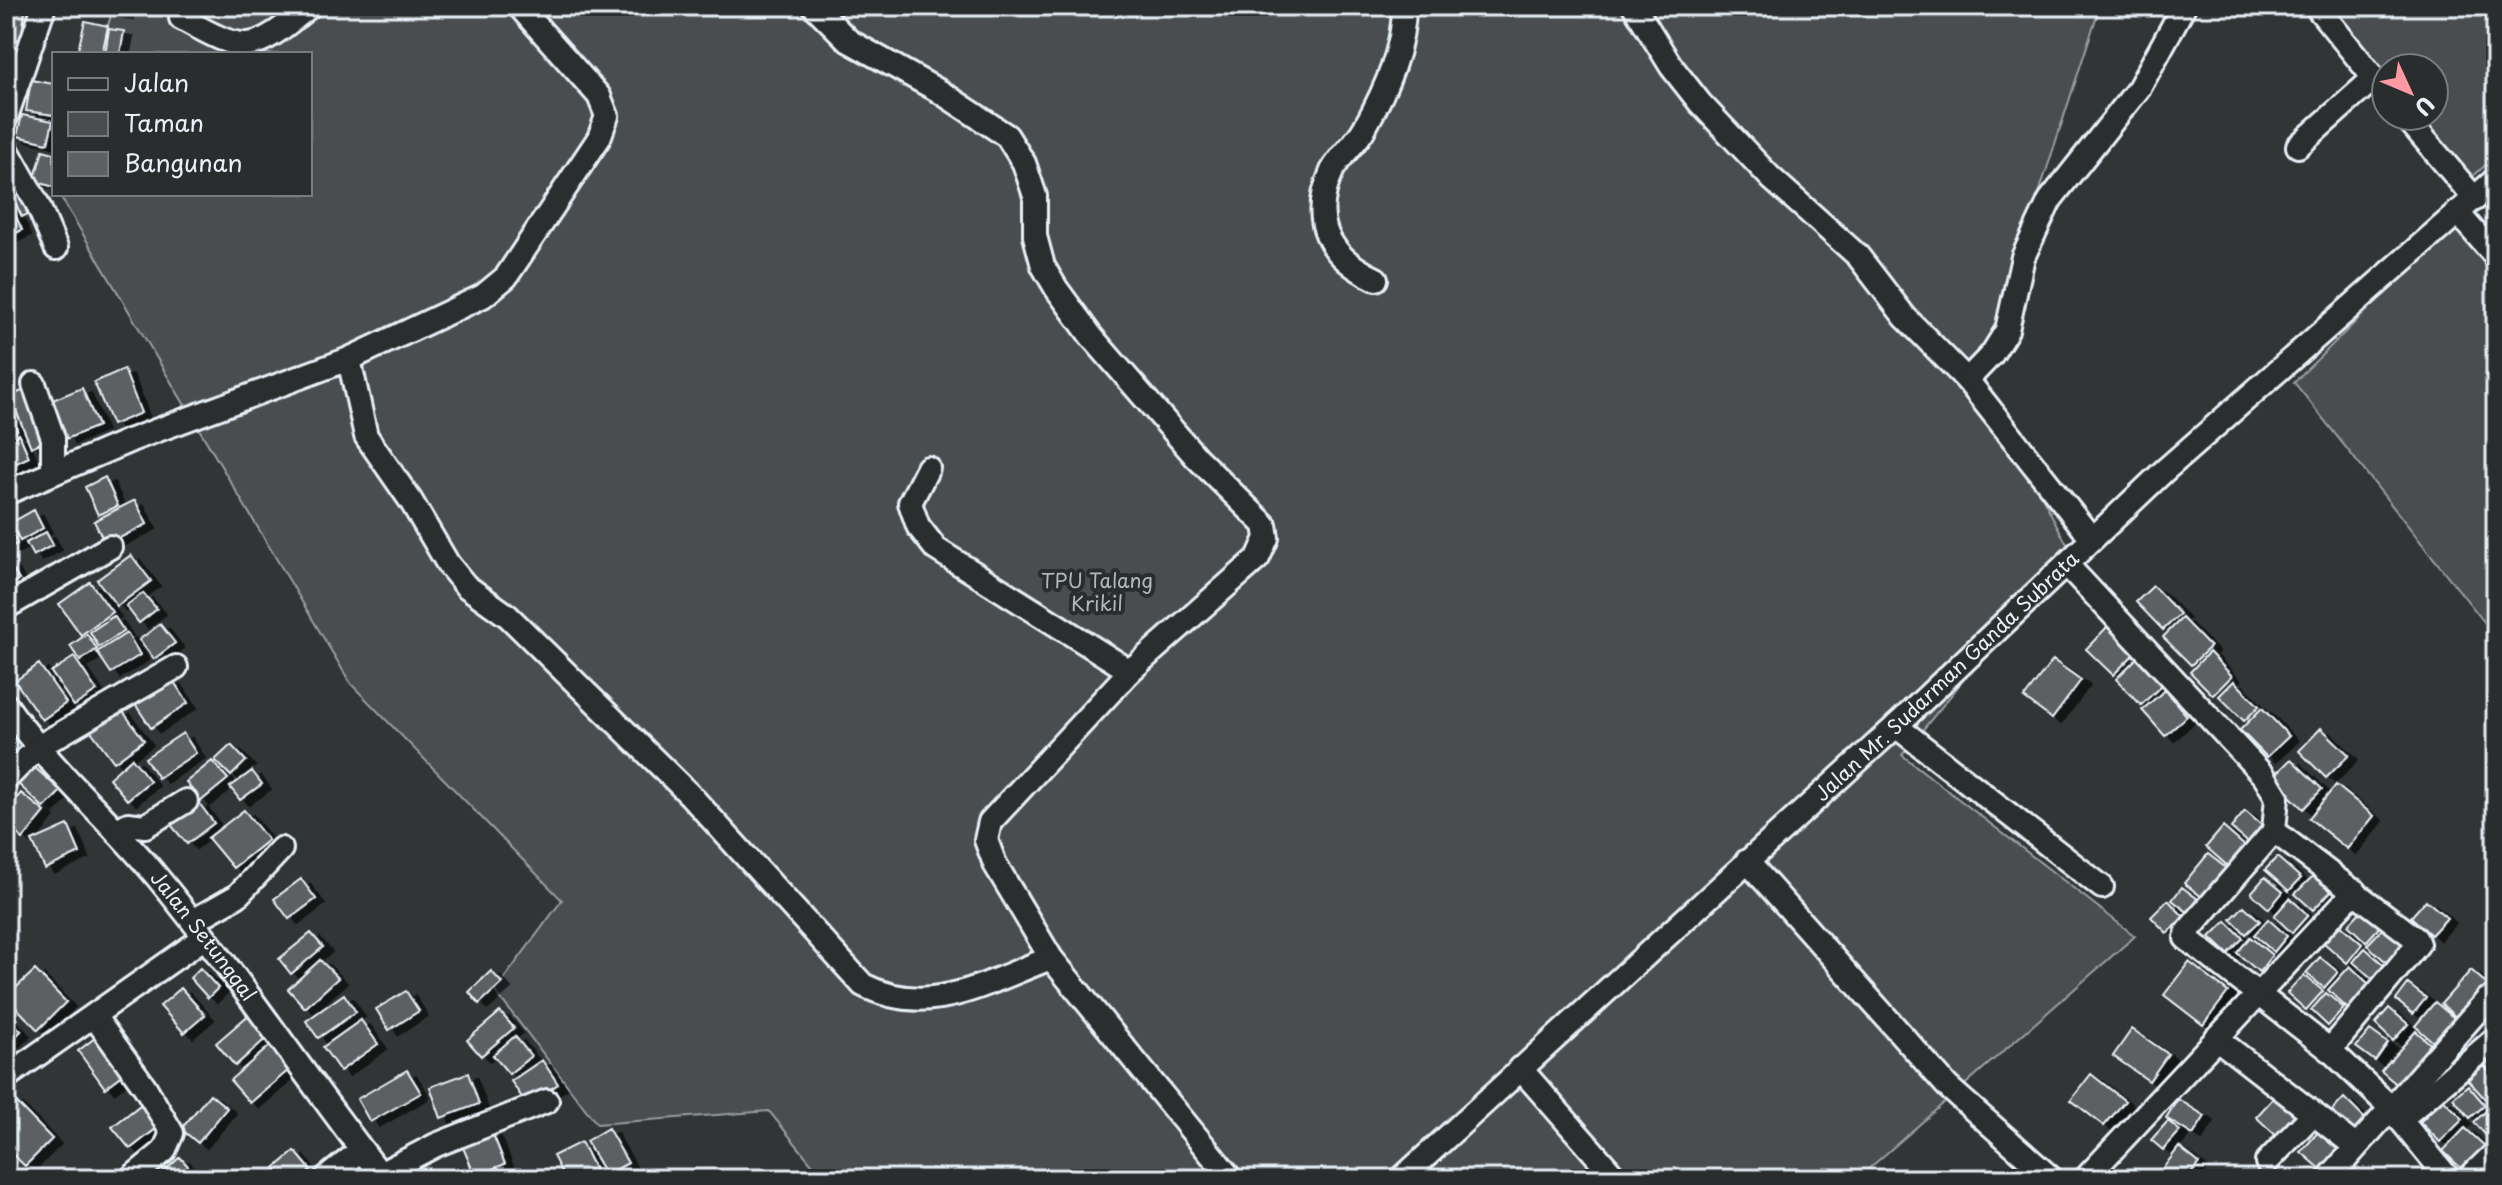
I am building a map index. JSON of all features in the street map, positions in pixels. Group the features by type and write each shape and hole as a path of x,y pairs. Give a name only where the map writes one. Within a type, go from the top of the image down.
{"street":[{"path":"6,117 13,67 44,6"},
{"path":"181,18 221,40 242,46 258,44 310,6"},
{"path":"6,493 349,359 483,296 506,277 599,138 607,116 599,96 519,6"},
{"path":"814,6 849,41 939,91 1007,136 1024,163 1035,196 1035,236 1043,266 1056,288 1091,336 1196,457 1265,525 1267,538 1258,558 1130,671 990,822 986,840 995,864 1051,958 1231,1179"},
{"path":"1376,279 1350,267 1335,252 1323,225 1323,201 1333,169 1364,130 1392,73 1404,24 1404,6"},
{"path":"1634,6 1671,66 1724,131 1858,256 1905,317 1967,380 2092,539"},
{"path":"1967,380 1992,354 2007,330 2023,257 2050,200 2139,88 2184,6"},
{"path":"2316,6 2370,74"},
{"path":"2298,146 2370,93"},
{"path":"2416,132 2496,257"},
{"path":"6,148 37,203 56,248"},
{"name":"Jalan Mr. Sudarman Ganda Subrata","path":"1401,1179 1896,726 2164,471 2496,179"},
{"path":"349,359 366,436 411,501 448,564 466,586 508,616 691,796 863,985 882,995 925,1001 954,995 1051,958"},
{"path":"34,384 53,438 53,473"},
{"path":"928,468 910,503 918,526 936,549 1130,671"},
{"path":"6,607 110,547"},
{"path":"2067,565 2271,784 2277,797 2274,831 2186,936 2330,1050 2395,1113 2435,1174"},
{"path":"6,779 38,747 176,667"},
{"name":"Jalan Setunggal","path":"6,705 38,747 116,831 199,929 382,1177"},
{"path":"1896,726 2102,887"},
{"path":"116,831 128,824 145,826 186,801"},
{"path":"2274,831 2416,939 2418,948 2330,1050"},
{"path":"6,1077 94,1016 199,929 237,896 281,849"},
{"path":"1747,861 1948,1087 2052,1179"},
{"path":"2085,1179 2355,891"},
{"path":"2395,1113 2487,1000"},
{"path":"94,1016 145,1087 172,1133 164,1151 130,1179"},
{"path":"2216,1038 2355,1146"},
{"path":"2328,1179 2355,1146 2496,1038"},
{"path":"1520,1068 1617,1179"},
{"path":"382,1177 445,1141 547,1101"},
{"path":"2267,1162 2312,1115"},
{"path":"325,1179 361,1150"},
{"path":"2468,1179 2496,1152"}],"green space":[{"name":"TPU Talang Krikil","path":"114,6 2100,6 1979,377 2070,550 1902,755 2135,936 1857,1179 824,1179 769,1111 597,1124 495,991 562,900 351,684 60,196 312,196 312,52 100,52"},
{"path":"2299,6 2496,6 2496,156 2455,192 2405,132 2450,132 2450,52 2370,52 2370,90"},
{"path":"2463,217 2496,255 2496,637 2294,382"}],"building":[{"path":"88,6 125,6 124,14 88,9"},
{"path":"6,9 25,11 21,40 6,38"},
{"path":"85,21 108,26 102,52 77,52"},
{"path":"109,29 124,31 120,52 105,52"},
{"path":"31,80 52,84 52,115 26,111"},
{"path":"22,115 52,121 48,143 17,136"},
{"path":"43,150 52,152 52,186 34,181"},
{"path":"26,189 36,210 22,217 12,196"},
{"path":"6,194 22,230 6,238"},
{"path":"124,369 141,413 112,425 94,382"},
{"path":"29,388 50,439 31,447 10,396"},
{"path":"82,388 98,426 66,439 50,401"},
{"path":"9,409 17,430 6,435 6,410"},
{"path":"19,434 29,457 6,468 6,440"},
{"path":"105,477 118,506 98,515 85,487"},
{"path":"135,500 147,524 106,545 94,521"},
{"path":"34,510 43,528 20,541 11,523"},
{"path":"6,519 17,544 6,549"},
{"path":"46,532 53,545 33,556 26,543"},
{"path":"131,555 151,581 117,606 97,580"},
{"path":"6,558 19,580 6,588"},
{"path":"90,582 112,612 81,635 59,604"},
{"path":"2153,586 2180,614 2163,630 2136,602"},
{"path":"143,593 157,609 139,623 126,606"},
{"path":"114,616 124,631 99,647 90,632"},
{"path":"2182,618 2210,647 2191,665 2163,637"},
{"path":"160,624 175,643 154,659 139,640"},
{"path":"2109,625 2136,652 2113,675 2086,649"},
{"path":"127,633 140,655 111,673 97,652"},
{"path":"87,634 97,649 80,661 70,646"},
{"path":"2209,652 2232,676 2213,695 2190,672"},
{"path":"74,657 97,691 74,706 51,672"},
{"path":"2137,658 2163,684 2141,705 2116,679"},
{"path":"2053,660 2081,680 2052,719 2024,698"},
{"path":"39,664 66,703 42,720 15,681"},
{"path":"172,679 188,703 151,728 135,704"},
{"path":"2234,681 2259,706 2244,721 2219,696"},
{"path":"2165,690 2187,716 2165,736 2142,710"},
{"path":"2262,708 2289,736 2267,757 2240,730"},
{"path":"121,709 144,740 114,762 91,731"},
{"path":"2321,728 2349,755 2326,778 2299,751"},
{"path":"183,733 196,753 158,778 145,758"},
{"path":"231,745 246,761 231,776 215,760"},
{"path":"132,758 150,781 127,800 109,778"},
{"path":"2291,759 2322,789 2303,809 2272,778"},
{"path":"212,761 228,779 201,801 186,782"},
{"path":"33,766 61,791 44,808 17,783"},
{"path":"252,771 262,784 240,800 230,787"},
{"path":"2336,785 2374,816 2347,849 2309,818"},
{"path":"21,793 45,812 23,839 6,824 6,812"},
{"path":"199,803 214,823 187,844 171,825"},
{"path":"244,810 268,840 233,868 208,838"},
{"path":"2245,811 2265,828 2251,845 2231,828"},
{"path":"68,825 80,853 45,869 32,841"},
{"path":"2223,827 2247,848 2230,868 2206,847"},
{"path":"2208,854 2226,868 2202,897 2184,883"},
{"path":"2277,857 2301,878 2289,891 2265,870"},
{"path":"2314,875 2331,891 2313,910 2295,894"},
{"path":"2265,877 2283,892 2269,909 2251,893"},
{"path":"301,879 316,899 289,919 274,899"},
{"path":"2182,887 2199,900 2189,913 2172,900"},
{"path":"2290,898 2308,915 2292,933 2274,916"},
{"path":"2168,900 2184,917 2167,933 2151,917"},
{"path":"2426,900 2447,918 2431,935 2411,917"},
{"path":"2244,906 2260,921 2246,934 2231,919"},
{"path":"2363,909 2381,925 2366,942 2348,925"},
{"path":"2268,919 2287,936 2274,952 2254,935"},
{"path":"2226,921 2243,938 2228,954 2210,937"},
{"path":"2389,922 2413,944 2392,967 2367,945"},
{"path":"2340,925 2362,944 2347,963 2324,943"},
{"path":"311,933 323,947 291,974 279,959"},
{"path":"2250,937 2272,955 2259,972 2237,953"},
{"path":"2365,948 2386,967 2374,980 2353,962"},
{"path":"2320,957 2338,972 2324,988 2306,973"},
{"path":"320,960 338,978 305,1008 288,989"},
{"path":"2189,962 2228,992 2203,1025 2164,995"},
{"path":"2350,966 2375,990 2353,1014 2328,990"},
{"path":"200,968 218,988 208,998 190,978"},
{"path":"35,970 66,1002 38,1030 6,997"},
{"path":"2471,970 2488,985 2458,1019 2441,1004"},
{"path":"491,971 502,983 479,1004 469,992"},
{"path":"2304,975 2323,991 2306,1010 2287,993"},
{"path":"2408,984 2426,998 2413,1014 2396,1000"},
{"path":"181,988 205,1015 184,1033 160,1006"},
{"path":"406,991 419,1011 389,1030 376,1009"},
{"path":"2326,993 2344,1008 2328,1026 2311,1010"},
{"path":"344,994 356,1012 318,1038 306,1021"},
{"path":"2435,1002 2460,1023 2440,1048 2415,1026"},
{"path":"2389,1008 2408,1024 2393,1041 2375,1024"},
{"path":"252,1012 271,1034 235,1066 216,1043"},
{"path":"500,1012 514,1028 481,1056 467,1040"},
{"path":"6,1015 21,1031 6,1046"},
{"path":"361,1020 378,1044 340,1071 323,1047"},
{"path":"2132,1029 2168,1054 2149,1081 2113,1056"},
{"path":"2370,1030 2388,1043 2375,1061 2356,1047"},
{"path":"104,1031 132,1068 105,1088 78,1051"},
{"path":"2416,1031 2437,1050 2401,1088 2381,1071"},
{"path":"515,1036 531,1056 509,1074 493,1055"},
{"path":"270,1046 290,1069 250,1103 230,1080"},
{"path":"2496,1050 2496,1077 2482,1063"},
{"path":"542,1060 558,1084 527,1105 511,1081"},
{"path":"2483,1066 2496,1080 2496,1090 2486,1100 2468,1080"},
{"path":"407,1070 421,1093 370,1122 357,1099"},
{"path":"468,1073 479,1104 441,1118 430,1087"},
{"path":"2091,1074 2125,1101 2104,1126 2071,1100"},
{"path":"2468,1085 2485,1105 2470,1118 2453,1098"},
{"path":"2278,1093 2303,1117 2281,1140 2256,1117"},
{"path":"210,1094 227,1108 198,1143 181,1129"},
{"path":"2344,1098 2366,1120 2353,1133 2331,1112"},
{"path":"2178,1099 2205,1116 2193,1135 2166,1118"},
{"path":"2443,1099 2463,1119 2440,1142 2420,1122"},
{"path":"14,1100 52,1139 25,1166 6,1148 6,1107"},
{"path":"144,1102 162,1124 130,1149 112,1127"},
{"path":"2496,1102 2496,1135 2490,1140 2474,1122"},
{"path":"2168,1121 2180,1131 2163,1150 2151,1140"},
{"path":"608,1128 628,1163 606,1175 586,1141"},
{"path":"2465,1128 2488,1149 2466,1173 2443,1151"},
{"path":"492,1132 505,1164 475,1176 462,1145"},
{"path":"2318,1132 2340,1152 2323,1171 2301,1152"},
{"path":"581,1142 598,1176 565,1179 553,1156"},
{"path":"2179,1147 2199,1163 2187,1179 2163,1179 2158,1175"},
{"path":"295,1151 311,1170 301,1179 284,1179 275,1168"},
{"path":"180,1157 199,1179 156,1179"}]}
